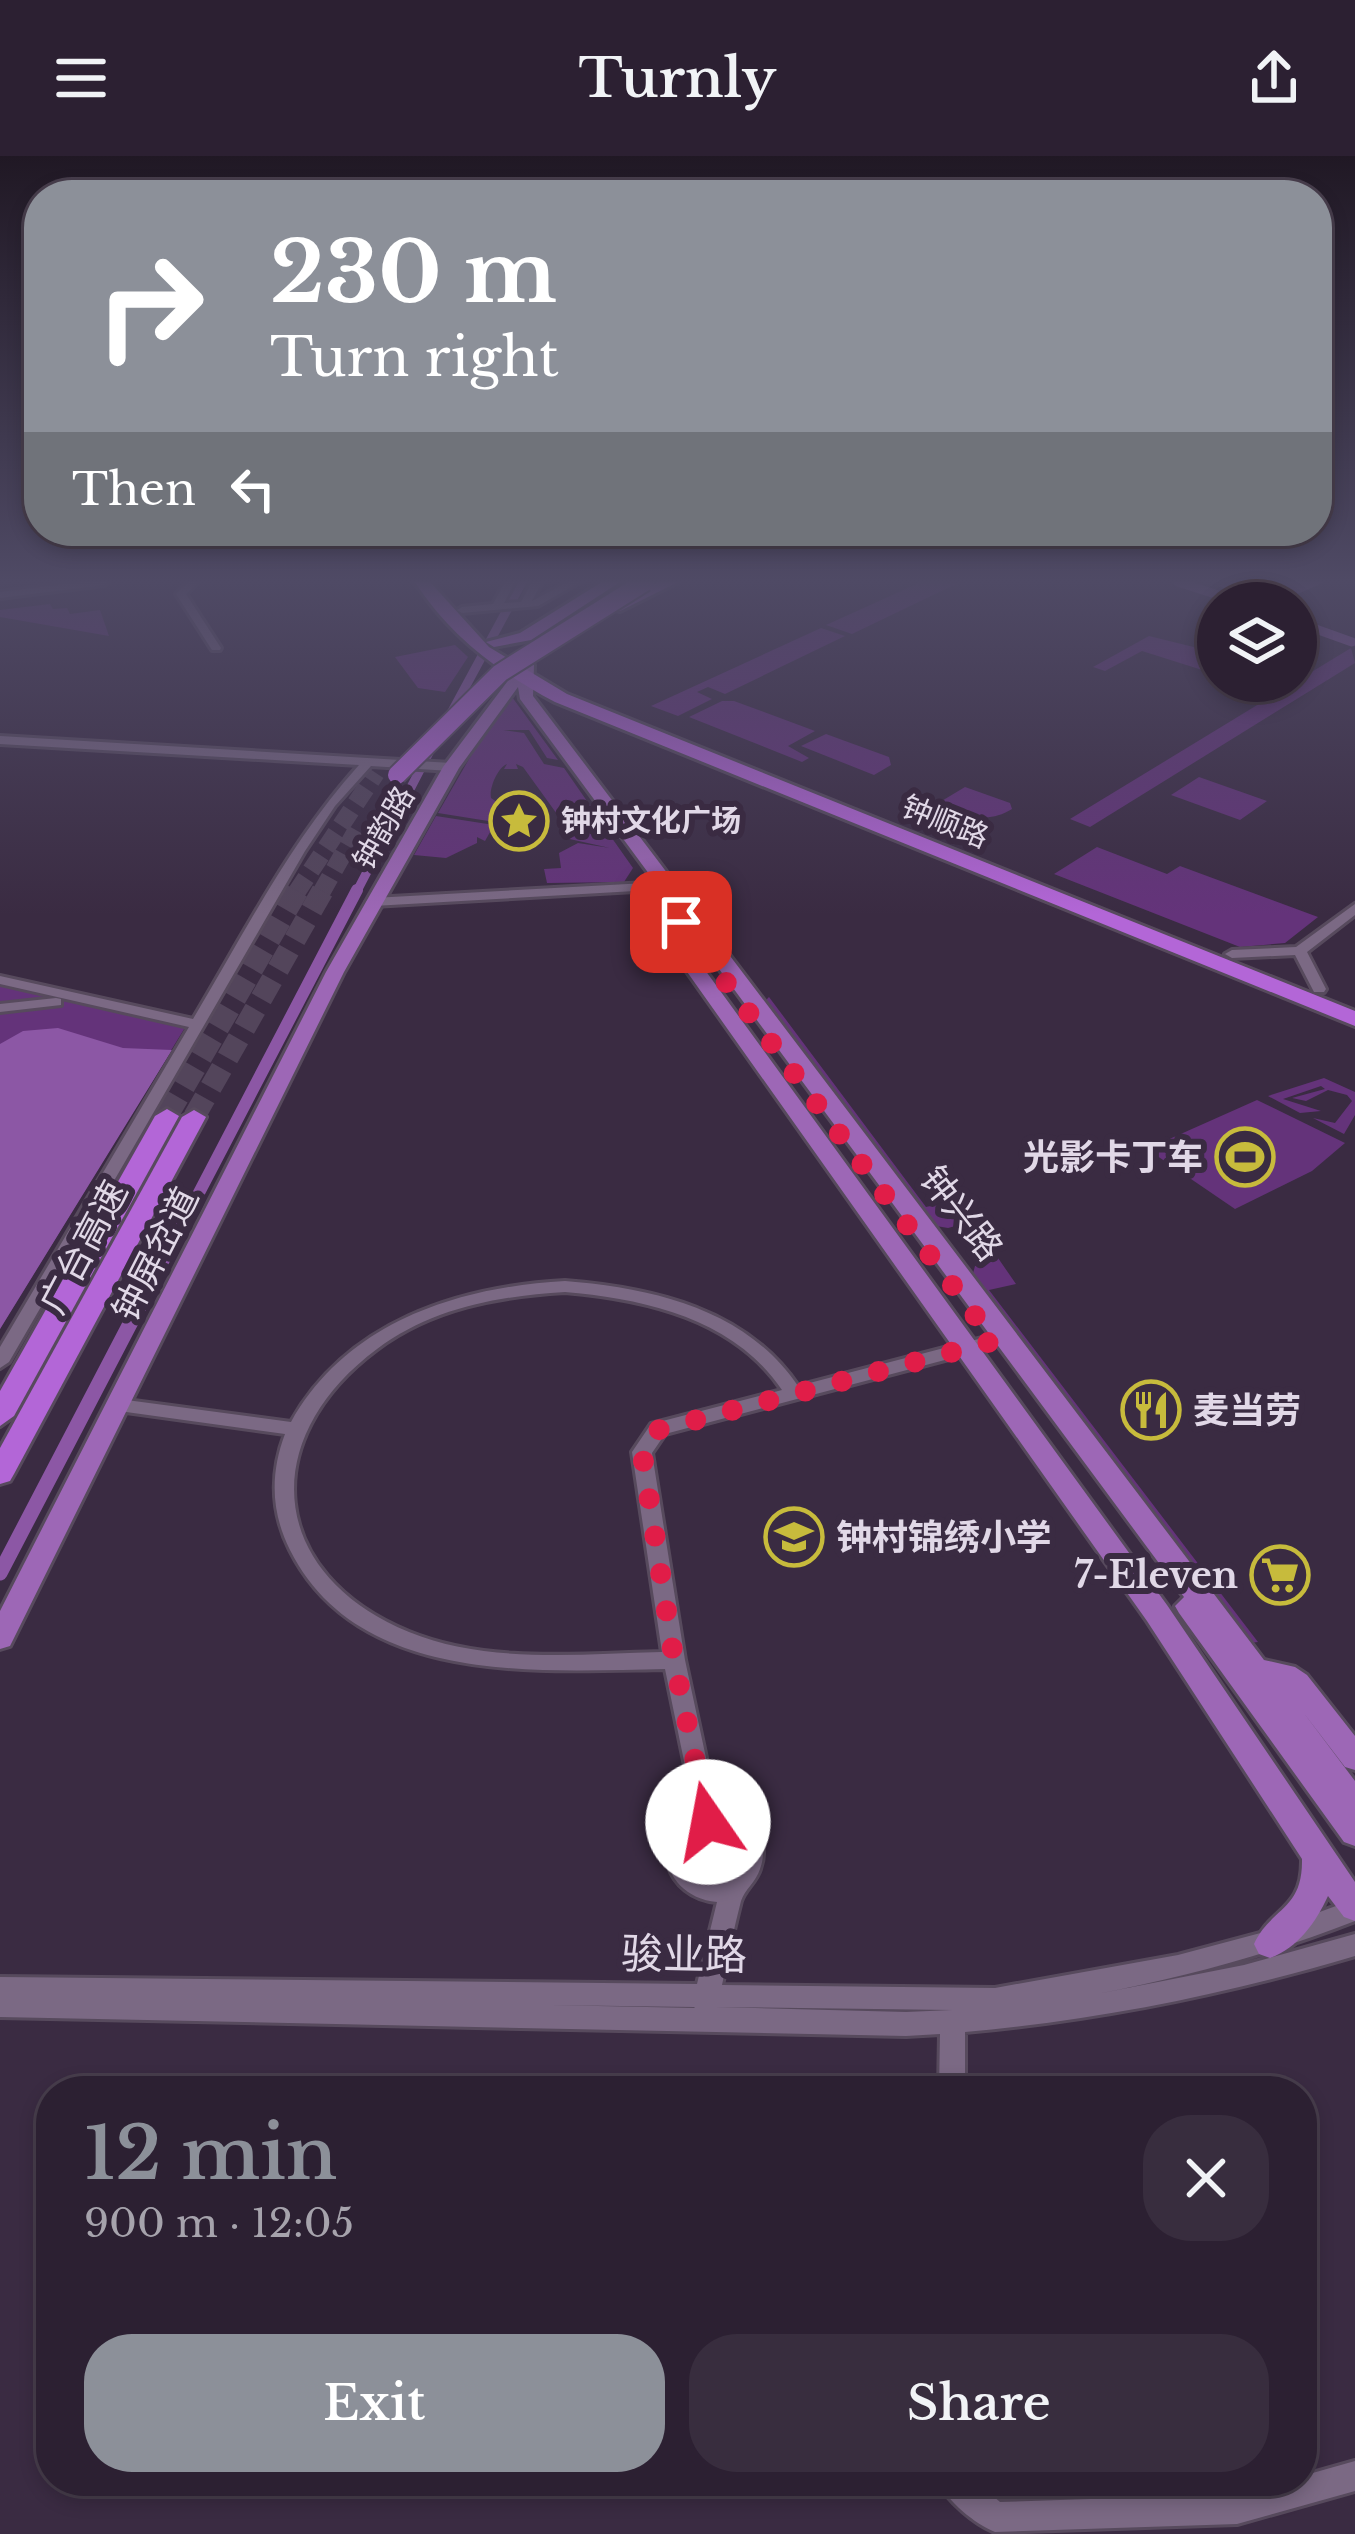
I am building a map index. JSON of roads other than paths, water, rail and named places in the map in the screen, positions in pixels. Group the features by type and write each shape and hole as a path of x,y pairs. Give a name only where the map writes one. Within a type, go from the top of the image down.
{"highway":[{"path":"372,767 459,693"},
{"path":"401,769 478,693"},
{"name":"钟顺路","path":"573,693 1355,1019"},
{"name":"钟顺路","path":"742,766 1355,1004"},
{"name":"广台高速","path":"0,1416 181,1116 0,1474"}],"main road":[{"name":"钟韵路","path":"373,902 445,766 492,693"},
{"name":"钟兴路","path":"523,693 994,1341 1171,1608 1355,1833"},
{"name":"钟兴路","path":"660,886 1259,1671 1355,1804"},
{"path":"660,886 648,904 967,1348 1171,1608 1317,1856 1355,1908"},
{"name":"钟屏岔道","path":"0,1638 373,902"},
{"path":"1259,1671 1286,1675 1297,1682 1355,1758"},
{"path":"1270,1943 1311,1906 1317,1888 1317,1856"}],"street":[{"path":"0,740 401,769 445,766"},
{"path":"0,1362 299,851 340,791 372,767"},
{"path":"373,902 660,886"},
{"path":"1232,953 1300,950 1355,908"},
{"path":"1300,950 1319,989"},
{"path":"0,980 195,1028"},
{"path":"0,989 195,1028"},
{"path":"0,1008 56,1001"},
{"path":"674,1660 540,1662 476,1657 416,1643 380,1627 321,1583 296,1544 282,1500 282,1477 296,1429 339,1368 383,1333 457,1306 552,1286 626,1291 720,1324 775,1363 794,1394"},
{"path":"708,1822 674,1660 642,1452 648,1438 658,1430 994,1341"},
{"path":"118,1405 296,1429"},
{"path":"708,1822 732,1825 749,1840 754,1860 743,1879 720,1891 694,1884 677,1866 678,1843 695,1825 708,1822"},
{"path":"700,2019 733,1886"},
{"name":"骏业路","path":"0,1988 994,1999 1102,1984 1270,1943 1355,1908"},
{"name":"骏业路","path":"0,2006 953,2022 1125,2005 1355,1946"},
{"path":"952,2076 953,2022"},
{"path":"1317,2487 1355,2476"},
{"path":"970,2496 994,2517 1238,2509 1284,2496"}],"waterway":[{"path":"448,719 462,693"},
{"path":"356,893 434,743"},
{"path":"143,1300 357,890"},
{"path":"0,1573 144,1297"}],"tunnel":[{"path":"298,890 376,773"},
{"path":"321,893 359,826"},
{"path":"167,1116 298,890"},
{"path":"194,1117 323,890"}],"place":[{"name":"钟村文化广场","path":"519,821"},
{"name":"光影卡丁车","path":"1245,1157"},
{"name":"麦当劳","path":"1151,1410"},
{"name":"钟村锦绣小学","path":"794,1537"},
{"name":"7-Eleven","path":"1280,1575"}]}
